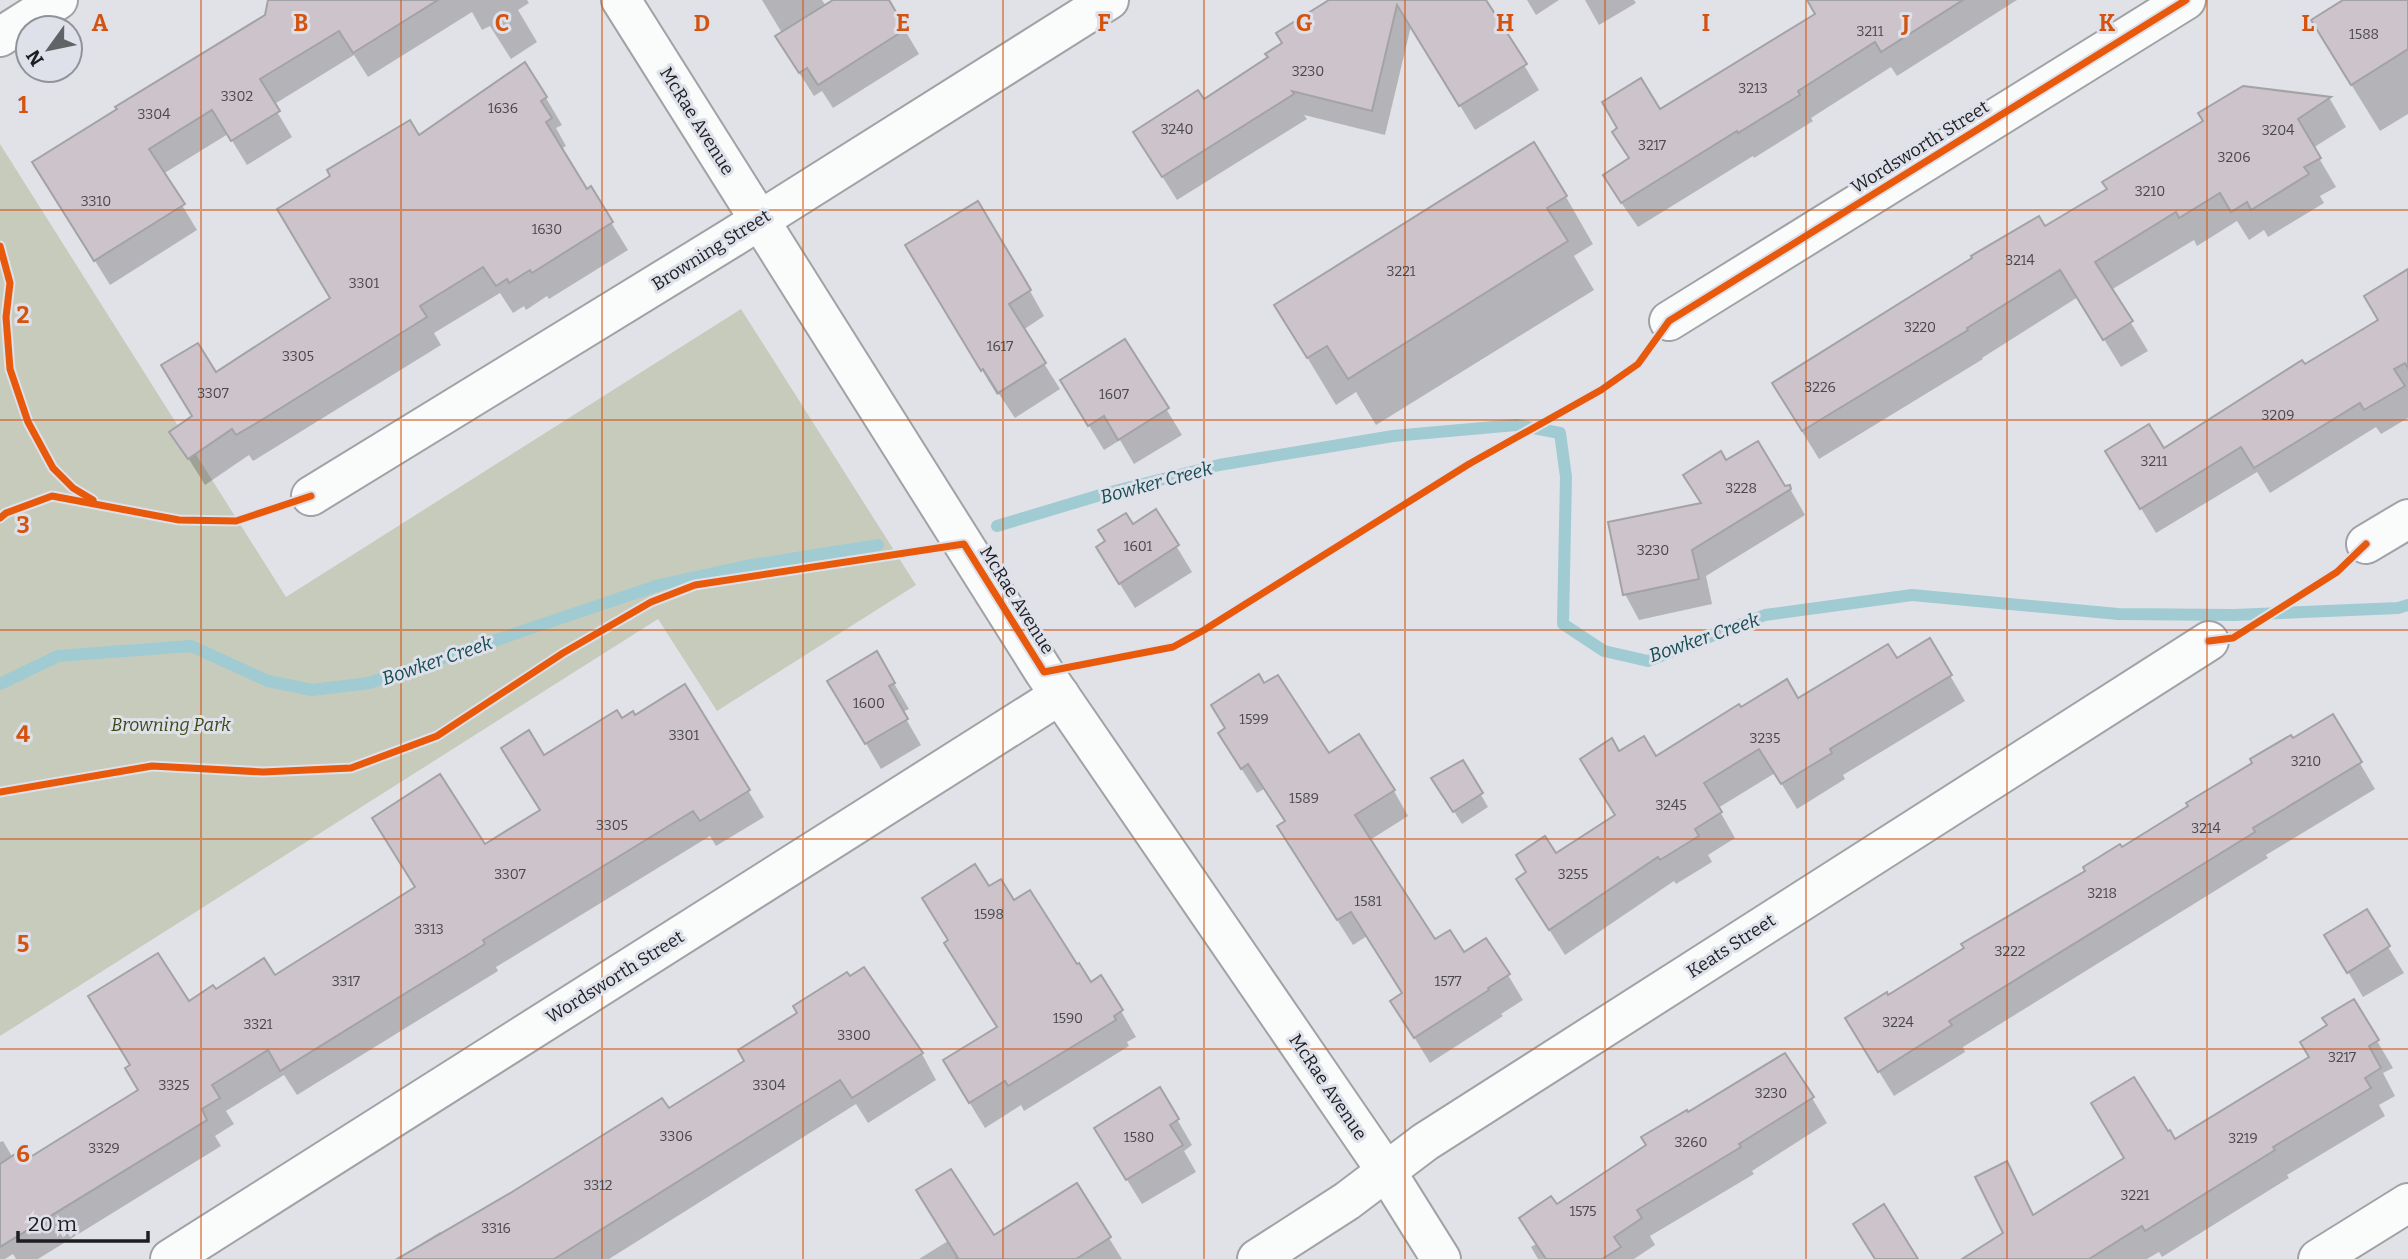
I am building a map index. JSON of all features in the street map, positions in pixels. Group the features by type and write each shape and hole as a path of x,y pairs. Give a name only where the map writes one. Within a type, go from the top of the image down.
{"street":[{"path":"0,37 58,0"},
{"name":"McRae Avenue","path":"621,0 1044,672 1386,1171 1441,1259"},
{"name":"Browning Street","path":"311,496 1109,0"},
{"name":"Wordsworth Street","path":"1670,321 2186,0"},
{"path":"2366,544 2408,519"},
{"name":"Keats Street","path":"1258,1259 1347,1201 1436,1134 2209,641"},
{"name":"Wordsworth Street","path":"170,1259 1060,695"},
{"path":"2318,1259 2408,1203"}],"green space":[{"name":"Browning Park","path":"0,144 286,597 741,309 916,585 717,711 658,619 0,1036"}],"building":[{"path":"268,0 438,0 353,53 339,31 260,79 280,111 231,141 212,110 149,149 185,204 94,261 32,162 117,109 115,107 265,15"},
{"path":"833,0 889,0 906,29 818,85 807,68 799,73 775,36"},
{"path":"1329,0 1486,0 1527,64 1459,106 1397,5 1372,111 1292,91 1294,94 1162,177 1133,132 1198,90 1204,99 1268,57 1265,54 1282,43 1276,33"},
{"path":"1807,0 1963,0 1881,52 1875,42 1798,91 1800,95 1621,203 1603,175 1629,158 1612,132 1617,128 1602,102 1641,78 1660,109 1815,14"},
{"path":"2343,0 2408,0 2408,49 2351,85 2311,20"},
{"path":"525,62 547,97 541,101 552,118 546,122 587,189 591,186 613,222 532,273 530,270 509,283 507,279 496,286 483,267 420,306 427,317 260,421 236,435 232,429 188,459 169,432 192,416 161,365 198,343 216,372 330,298 277,209 330,176 327,170 410,120 419,135"},
{"path":"2243,86 2331,97 2298,119 2321,158 2304,167 2309,174 2251,210 2247,202 2231,212 2220,193 2179,218 2176,212 2095,262 2133,321 2103,340 2060,270 1967,328 1968,330 1802,431 1772,383 1972,258 1971,256 2039,216 2045,226 2107,189 2102,182 2203,121 2198,113"},
{"path":"1534,142 1567,196 1547,208 1568,241 1348,379 1327,346 1307,358 1274,305"},
{"path":"978,201 1031,290 1009,304 1046,363 998,393 983,369 981,371 905,245"},
{"path":"2408,269 2408,368 2405,363 2394,369 2405,386 2364,410 2360,403 2254,468 2241,447 2140,509 2105,451 2149,424 2164,448 2302,360 2305,364 2378,320 2364,296"},
{"path":"1125,339 1169,408 1118,440 1104,416 1088,426 1060,380"},
{"path":"1758,441 1785,486 1790,485 1791,489 1692,550 1699,579 1623,595 1608,522 1701,503 1683,475 1721,451 1726,460"},
{"path":"1156,509 1179,545 1119,584 1096,547 1105,541 1098,530 1126,513 1133,524"},
{"path":"1930,638 1952,675 1830,749 1832,753 1781,784 1759,749 1704,783 1722,812 1695,829 1699,836 1660,860 1658,857 1549,930 1516,879 1526,872 1516,855 1545,836 1556,853 1615,815 1580,759 1612,738 1619,751 1644,736 1656,756 1739,704 1741,707 1787,679 1798,698 1888,644 1897,658"},
{"path":"877,651 895,683 889,686 908,719 865,744 827,681"},
{"path":"1259,674 1264,683 1278,675 1329,753 1359,734 1395,790 1355,815 1435,939 1450,930 1464,952 1486,938 1510,974 1414,1038 1390,1001 1402,993 1351,912 1337,920 1277,826 1285,821 1248,764 1241,769 1218,733 1225,728 1211,705"},
{"path":"685,684 750,790 700,821 693,811 483,940 485,944 280,1071 268,1050 212,1085 220,1098 202,1109 207,1120 0,1247 0,1164 26,1147 32,1156 138,1090 125,1068 130,1065 88,996 158,953 189,1001 213,985 216,989 264,958 275,975 415,887 372,818 440,774 485,844 540,810 501,748 529,730 544,755 617,710 622,718 633,711 635,715"},
{"path":"2333,714 2362,762 2253,828 2255,832 1949,1021 1952,1025 1878,1072 1845,1018 1964,948 1961,944 2085,871 2083,867 2120,844 2122,847 2188,806 2186,803 2252,763 2250,759"},
{"path":"1463,760 1483,793 1453,812 1431,778"},
{"path":"975,864 989,886 1001,879 1014,900 1030,890 1077,964 1079,963 1091,982 1101,975 1123,1010 1114,1016 1116,1020 1008,1086 1005,1081 969,1103 943,1060 997,1027 944,943 948,940 922,898"},
{"path":"2367,909 2390,946 2347,973 2324,935"},
{"path":"864,967 923,1053 852,1098 840,1080 554,1259 397,1259 512,1192 662,1098 669,1108 744,1061 738,1050 797,1013 793,1006 847,972 850,976"},
{"path":"2354,999 2379,1040 2369,1046 2381,1068 2365,1078 2371,1088 2273,1147 2275,1150 2145,1231 2142,1226 2089,1259 1962,1259 2003,1233 1975,1177 2007,1161 2033,1215 2124,1158 2091,1103 2134,1077 2175,1139 2309,1057 2300,1042 2327,1025 2322,1018"},
{"path":"1785,1053 1814,1097 1739,1144 1741,1147 1637,1210 1642,1218 1614,1237 1621,1247 1602,1259 1546,1259 1519,1218 1551,1196 1557,1204 1646,1145 1641,1137"},
{"path":"1160,1087 1179,1119 1170,1125 1183,1145 1126,1180 1094,1128"},
{"path":"951,1169 994,1235 1077,1183 1111,1237 1076,1259 955,1259 958,1258 916,1190"},
{"path":"1884,1204 1918,1259 1875,1259 1853,1224"}],"waterway":[{"name":"Bowker Creek","path":"997,526 1107,493 1219,465 1393,436 1516,425 1560,433 1566,477 1563,624 1604,651 1648,661 1765,615 1912,595 2118,614 2234,615 2398,608 2408,605"},
{"name":"Bowker Creek","path":"0,684 58,656 191,646 268,681 312,690 369,683 659,585 746,566 878,545"}],"cycle path":[{"path":"0,792 152,766 263,772 351,768 437,736 563,653 651,602 695,585 964,544 1044,672 1173,647 1469,464 1601,390 1638,364 1669,321 2186,0"},
{"path":"0,246 10,283 6,317 10,369 28,422 53,468 73,488 93,500"},
{"path":"0,518 6,513 52,496 179,520 236,521 311,496"},
{"path":"2209,641 2233,638 2337,572 2366,544"}]}
